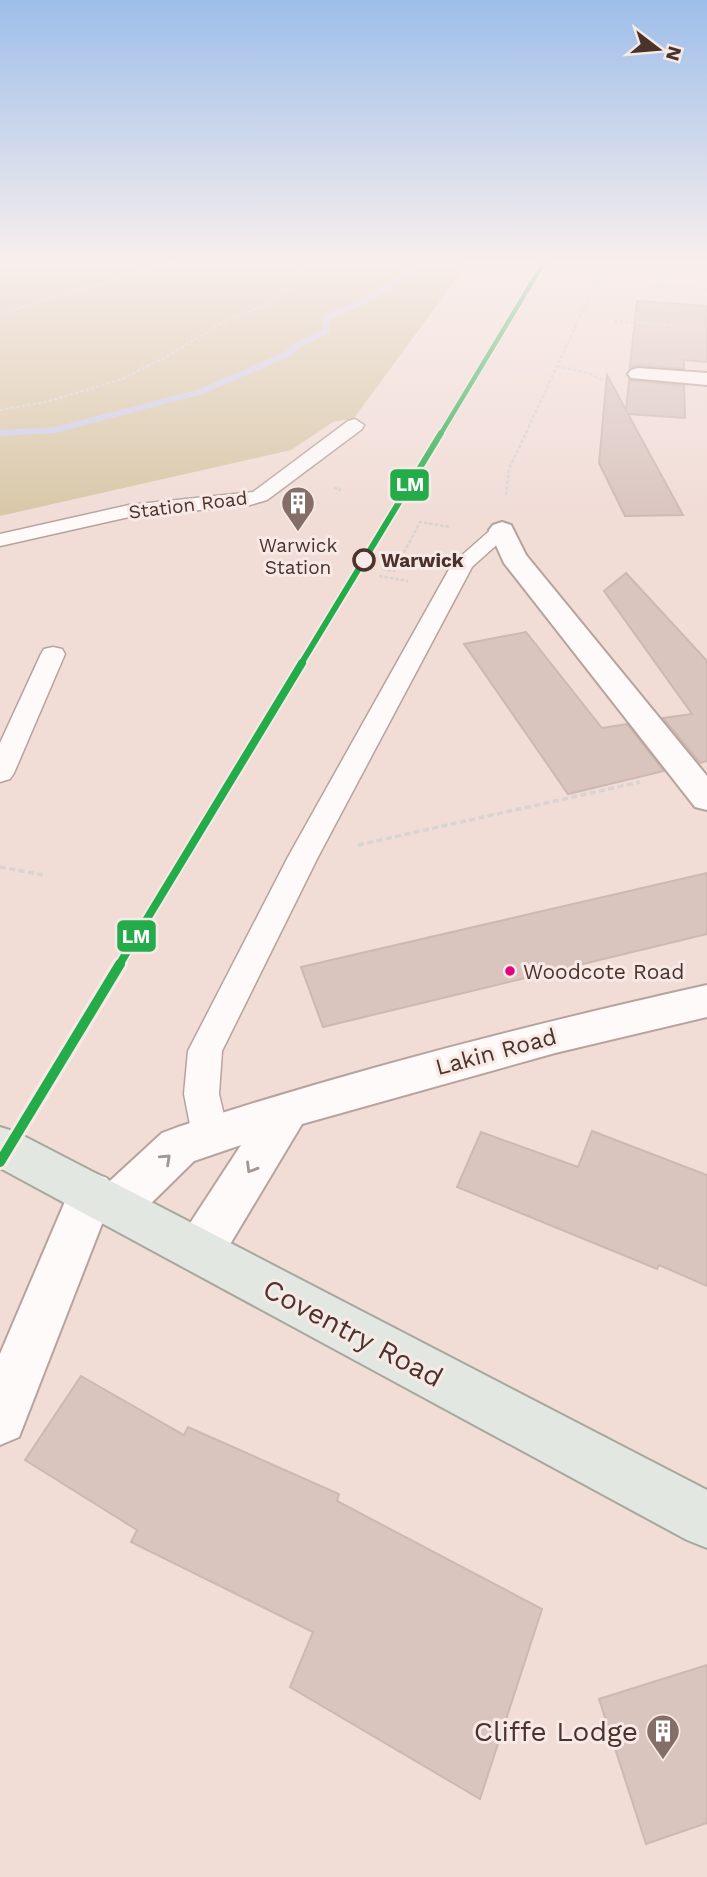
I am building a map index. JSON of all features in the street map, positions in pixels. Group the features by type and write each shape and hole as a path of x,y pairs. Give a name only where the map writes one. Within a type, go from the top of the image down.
{"main road":[{"name":"Coventry Road","path":"0,1146 707,1520"}],"street":[{"path":"638,374 665,371 707,379"},
{"path":"502,530 513,557 707,799"},
{"name":"Lakin Road","path":"104,1199 178,1147 286,1110 555,1036 707,1001"},
{"path":"200,1250 286,1110"},
{"path":"0,1418 104,1199"}],"lane":[{"name":"Station Road","path":"0,540 130,511 260,496 355,425"},
{"path":"211,1136 200,1101 200,1075 205,1051 303,857 463,564 502,530"},
{"path":"0,773 53,654"}],"path":[{"path":"0,410 46,402 122,379 183,347"},
{"path":"502,530 509,469 565,347"},
{"path":"383,569 394,571 420,522"},
{"path":"303,857 685,771"},
{"path":"0,867 43,874"}],"shaded area":[{"path":"0,347 407,347 354,418 333,422 291,450 0,516"}],"building":[{"path":"632,347 707,347 707,362 684,360 684,369 638,365 630,367"},
{"path":"607,375 626,410 629,380 684,386 685,418 628,414 683,515 625,516 599,463"},
{"path":"626,573 707,661 707,761 700,763 663,718 692,714 604,591"},
{"path":"526,632 602,728 627,724 664,771 568,794 464,644"},
{"path":"707,873 707,934 323,1027 301,967"},
{"path":"592,1131 707,1175 707,1286 659,1265 657,1269 457,1187 481,1132 578,1167"},
{"path":"81,1376 184,1435 188,1427 339,1494 337,1501 542,1609 480,1799 290,1687 313,1632 131,1542 137,1530 25,1460"},
{"name":"Cliffe Lodge","path":"707,1665 707,1823 646,1844 599,1699"}],"waterway":[{"path":"0,433 55,430 200,392 286,355 295,347"}],"transit line":[{"name":"LM","path":"0,1162 493,347"}],"place":[{"name":"Warwick Station","path":"298,533"},
{"name":"Warwick","path":"364,560"},
{"name":"Woodcote Road","path":"510,971"},
{"name":"Cliffe Lodge","path":"663,1761"}]}
